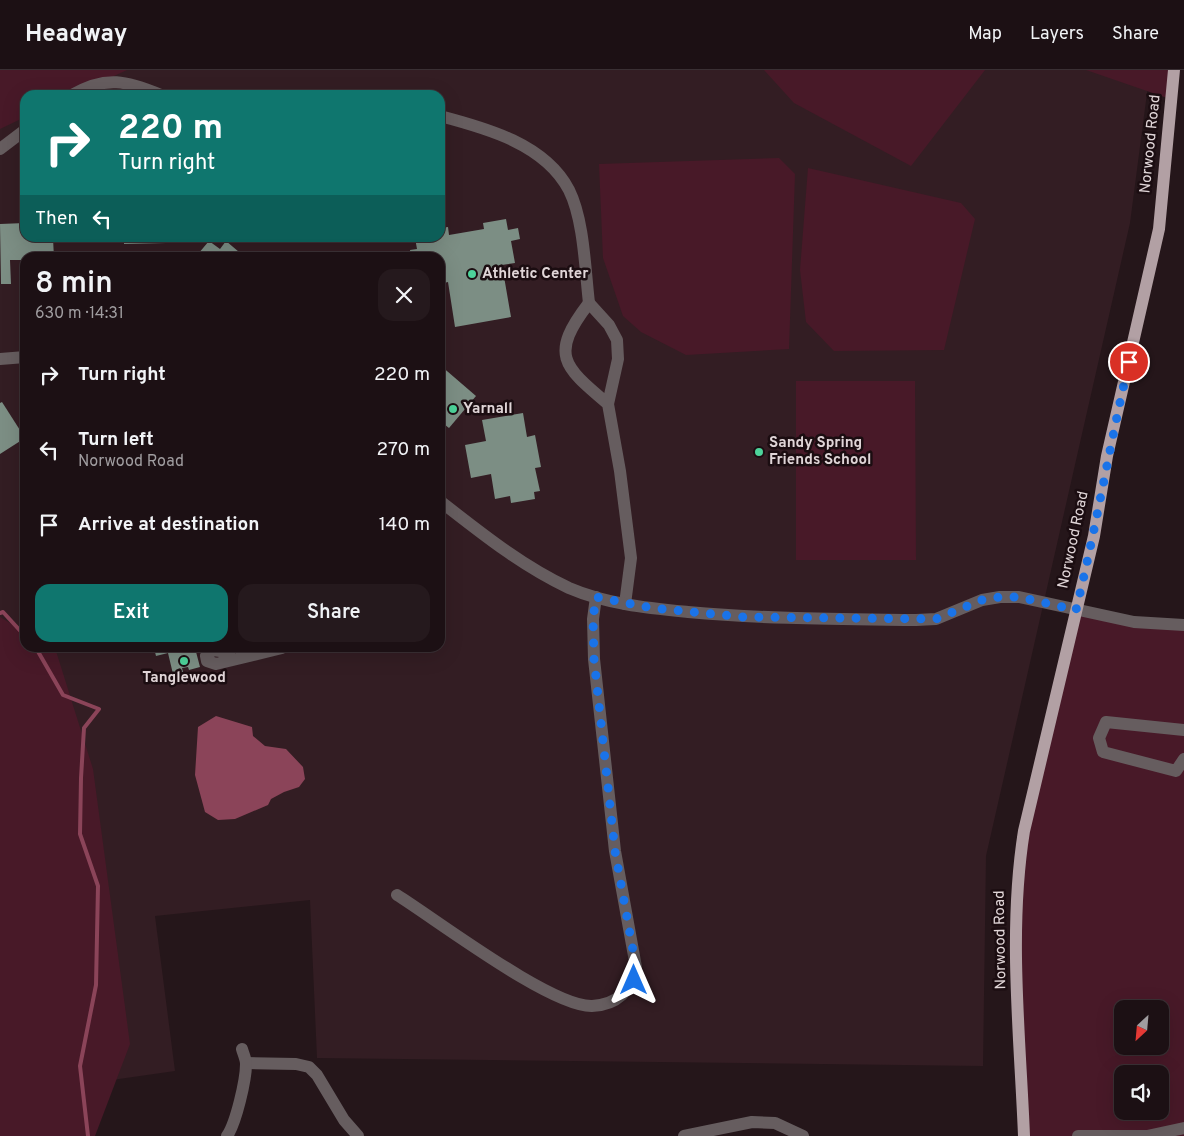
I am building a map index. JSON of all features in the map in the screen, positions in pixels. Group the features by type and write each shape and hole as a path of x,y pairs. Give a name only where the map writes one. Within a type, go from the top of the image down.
{"main road":[{"name":"Norwood Road","path":"1024,1136 1016,961 1017,876 1024,831 1094,536 1107,456 1159,229 1174,70"}],"street":[{"path":"80,90 89,85 125,82 147,90"},
{"path":"445,118 497,134 522,145 541,158 569,190 578,217 589,303 609,325 617,340 618,359 608,404 620,471 631,558 625,604"},
{"path":"0,149 20,134"},
{"path":"589,303 573,324 564,346 566,361 574,374 608,404"},
{"path":"0,359 20,357"},
{"path":"445,505 495,543 535,570 570,588 625,604 743,617 916,620 936,619 982,600 1000,597 1019,597 1134,622 1184,626"},
{"path":"396,895 536,986 572,1002 591,1006 610,1003 627,993 634,980 636,967 615,851 594,659 593,619 596,597"},
{"path":"233,659 264,652"},
{"path":"1184,730 1106,722 1099,738 1103,752 1176,772 1184,759"},
{"path":"228,1136 236,1115 246,1063 242,1049"},
{"path":"246,1063 296,1064 308,1067 317,1075 344,1120 358,1136"},
{"path":"684,1136 752,1122 776,1123 803,1136"},
{"path":"1078,1136 1147,1136 1184,1128"}],"shaded area":[{"name":"Sandy Spring Friends School","path":"0,70 1150,70 1130,223 986,856 983,1066 317,1058 310,900 155,916 175,1071 0,1096"},
{"path":"0,70 127,70 84,90 20,90 20,119 0,129"},
{"path":"764,70 985,70 911,166 794,103"},
{"path":"1086,70 1174,70 1173,100"},
{"path":"779,158 795,174 789,349 686,355 641,332 623,316 603,258 599,164"},
{"path":"808,168 961,203 975,219 944,350 834,351 806,322 800,270"},
{"path":"796,381 915,381 916,560 796,560"},
{"path":"1076,610 1184,625 1184,1136 1024,1136 1017,876"},
{"path":"0,617 20,629 20,652 56,652 93,769 130,1044 95,1136 0,1136"},
{"path":"216,716 252,727 253,736 265,746 286,749 303,767 305,779 299,787 271,799 268,805 235,819 218,820 205,812 195,775 198,727"}],"building":[{"name":"Athletic Center","path":"506,219 508,230 518,228 520,239 511,241 515,263 502,265 511,317 455,327 448,282 445,283 445,252 410,252 410,250 417,249 416,242 445,242 445,227 448,227 449,235 484,229 483,223"},
{"path":"20,223 20,242 53,242 54,252 20,252 20,260 10,260 11,284 1,284 0,224"},
{"path":"124,242 166,242 166,243 124,244"},
{"path":"208,242 220,249 227,242 239,252 200,252"},
{"name":"Yarnall","path":"445,369 476,396 449,428 445,425"},
{"path":"2,402 20,430 20,441 0,454 0,403"},
{"path":"523,413 527,437 535,435 541,467 535,468 540,491 534,492 535,499 511,503 510,496 495,499 491,474 471,478 465,445 486,441 482,420"},
{"name":"Tanglewood","path":"155,652 196,652 200,667 189,670 188,667 182,668 183,672 173,674 168,653 156,656"}],"waterway":[{"path":"0,613 3,612 20,631"},
{"path":"38,652 63,695 99,709 84,728 81,778 80,834 98,886 96,985 80,1066 88,1136"}],"place":[{"name":"Athletic Center","path":"472,274"},
{"name":"Yarnall","path":"453,409"},
{"name":"Sandy Spring Friends School","path":"759,452"},
{"name":"Tanglewood","path":"184,661"}],"route":[{"path":"634,980 636,967 622,901 615,851 594,659 593,619 596,597 652,608 743,617 936,619 958,612 982,600 1000,597 1019,597 1076,610 1094,536 1107,456 1129,362"}]}
